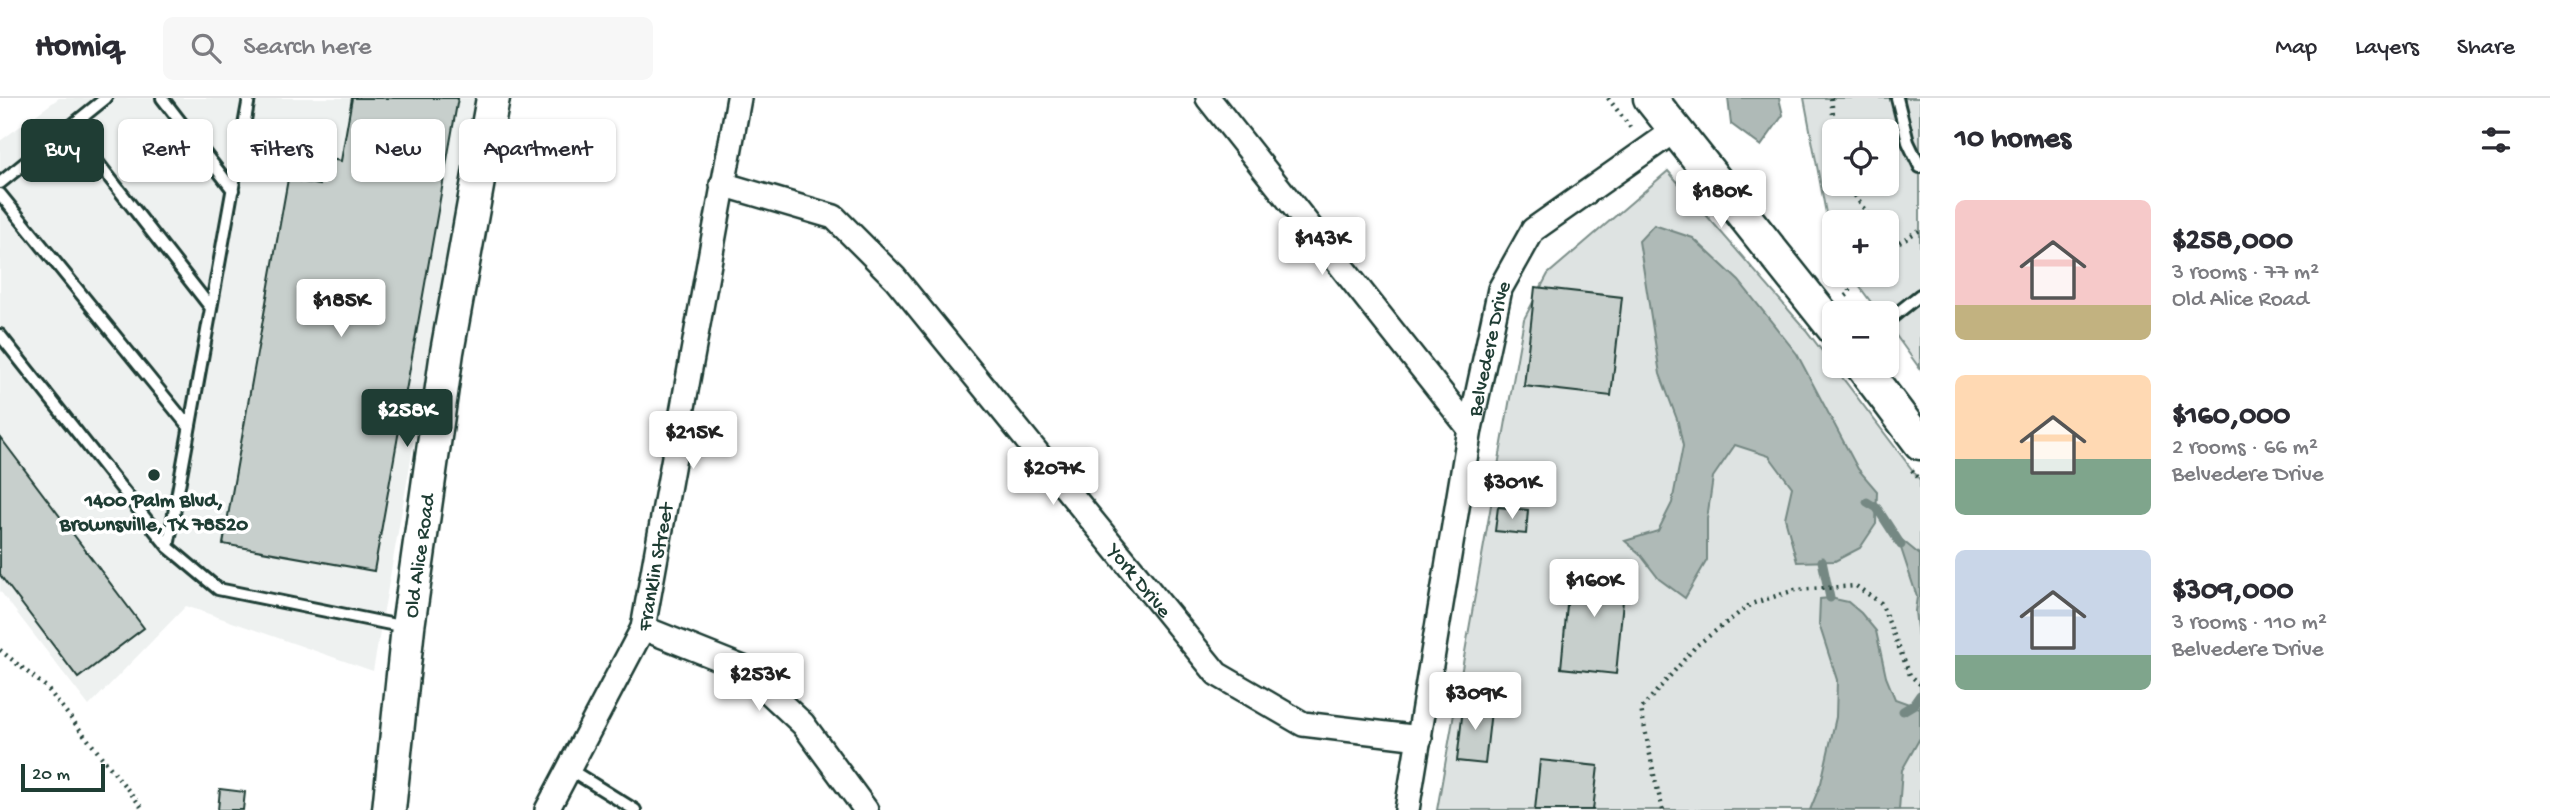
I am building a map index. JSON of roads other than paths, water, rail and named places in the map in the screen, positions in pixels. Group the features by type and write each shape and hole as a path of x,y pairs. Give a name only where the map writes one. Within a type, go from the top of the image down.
{"main road":[{"name":"Old Alice Road","path":"389,810 408,627 447,352 493,98"},
{"path":"1650,98 1822,314"},
{"path":"1871,378 1920,443"}],"street":[{"name":"Franklin Street","path":"547,810 643,628 739,98"},
{"path":"1208,98 1470,429"},
{"name":"Belvedere Drive","path":"1407,810 1470,429 1500,289 1534,230 1675,130"},
{"name":"York Drive","path":"722,184 834,217 895,278 1217,674 1303,724 1420,738"},
{"path":"643,628 743,667 803,724 866,810"}],"lane":[{"path":"80,119 106,98"},
{"path":"162,98 233,190"},
{"path":"168,547 249,98"},
{"path":"1897,98 1908,142 1920,167"},
{"path":"0,183 21,166"},
{"path":"104,171 211,308"},
{"path":"0,194 190,427"},
{"path":"1899,312 1920,295"},
{"path":"0,335 168,547 218,589 408,627"},
{"path":"569,769 635,810"}],"waterway":[{"path":"1867,502 1877,508 1901,545"},
{"path":"1822,561 1830,598"},
{"path":"1903,711 1913,705 1920,695"}],"place":[{"name":"1400 Palm Blvd, Brownsville, TX 78520","path":"154,475"}]}
